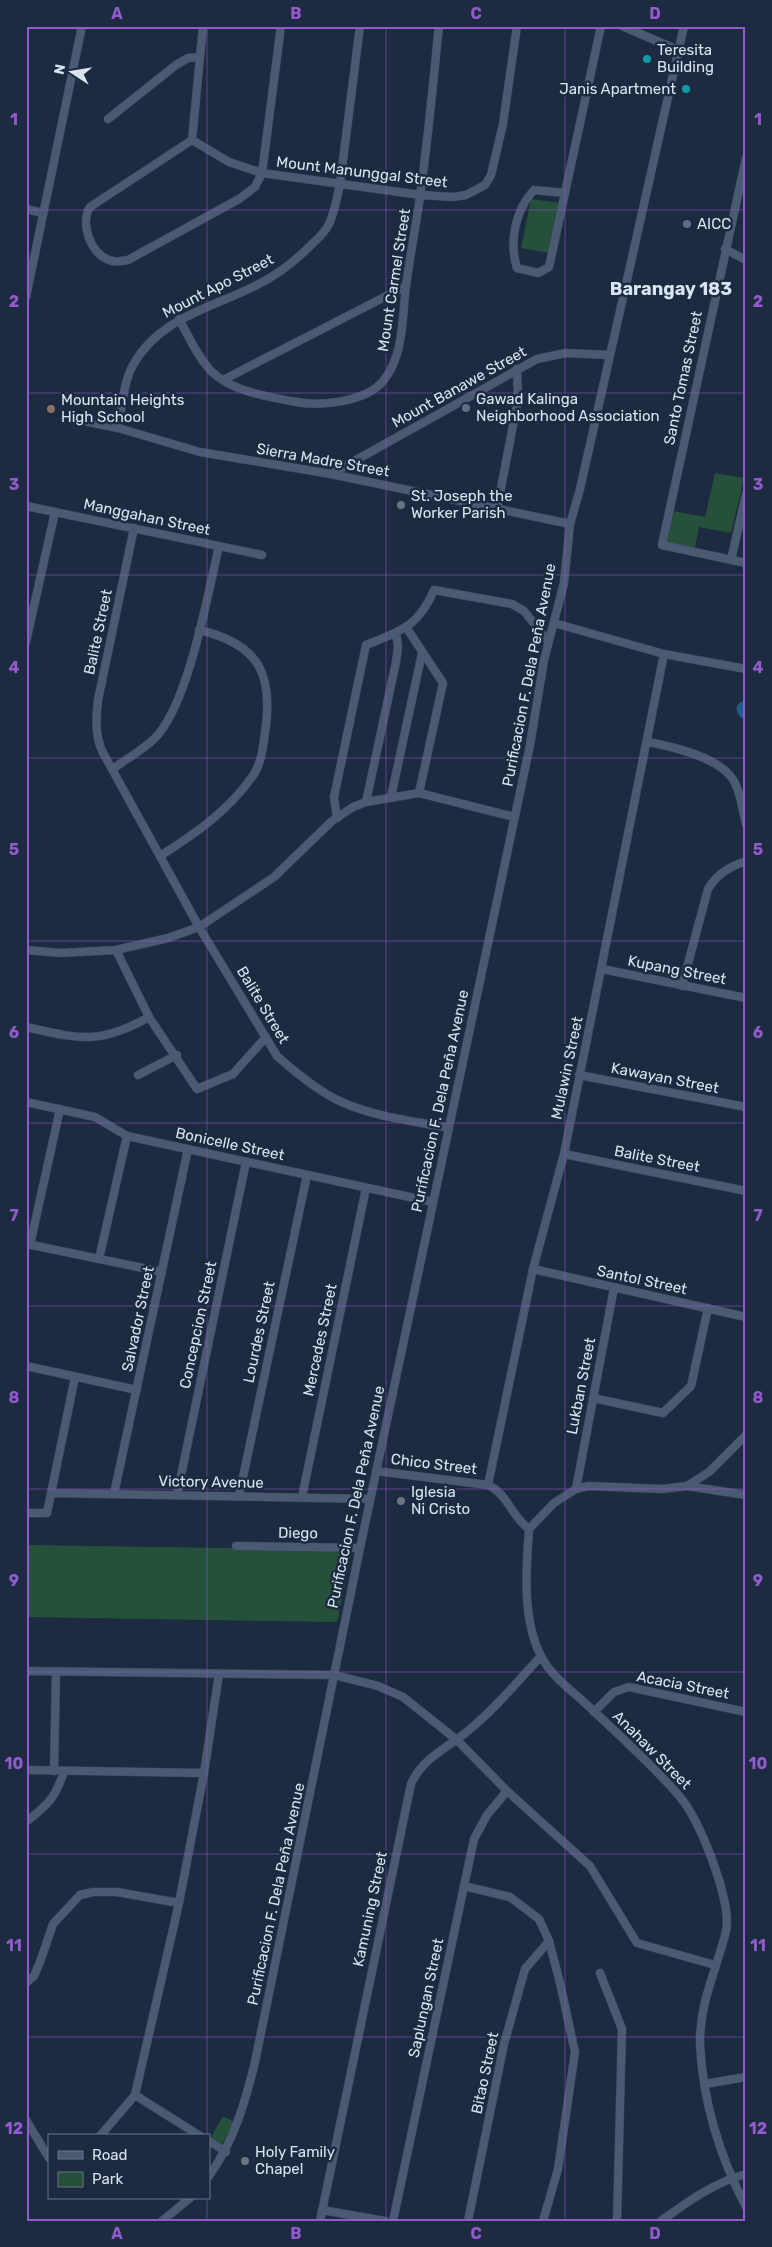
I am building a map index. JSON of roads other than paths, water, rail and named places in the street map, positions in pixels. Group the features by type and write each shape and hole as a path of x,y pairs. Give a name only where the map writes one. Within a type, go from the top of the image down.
{"street":[{"path":"26,297 82,26"},
{"path":"203,26 192,140 90,207 85,215 84,225 90,239 98,252 107,260 117,262 128,260 249,193 260,181 281,26"},
{"name":"Mount Apo Street","path":"118,428 131,368 142,350 160,332 179,319 256,285 299,257 328,225 335,208 340,184 360,26"},
{"name":"Mount Carmel Street","path":"179,319 198,354 211,371 223,380 247,391 304,404 334,403 363,395 383,382 395,362 421,195 439,26"},
{"name":"Mount Manunggal Street","path":"192,140 229,162 262,173 421,195 453,197 466,195 484,185 491,175 503,124 516,26"},
{"path":"565,193 534,190 524,200 513,246 517,268 538,273 549,268 601,26"},
{"path":"622,26 678,50"},
{"name":"Purificacion F. Dela Peña Avenue","path":"210,2175 226,2152 238,2124 255,2062 370,1499 514,817 548,641 564,583 570,524 580,489 684,26"},
{"path":"108,119 176,65 188,58 199,57"},
{"name":"Santo Tomas Street","path":"731,560 662,545 746,158"},
{"path":"26,209 44,213"},
{"path":"725,249 746,260"},
{"path":"223,380 406,286"},
{"name":"Mount Banawe Street","path":"331,474 517,369 551,355 583,353 609,355"},
{"path":"498,509 518,399 517,369"},
{"name":"Sierra Madre Street","path":"74,419 118,428 200,452 331,474 570,524"},
{"path":"746,494 731,560 746,563"},
{"name":"Manggahan Street","path":"26,506 262,555"},
{"path":"26,642 55,512"},
{"name":"Balite Street","path":"134,528 98,700 95,723 97,740 199,927 277,1056 291,1069 341,1102 393,1117 449,1128"},
{"path":"113,768 154,739 178,700 199,630 219,546"},
{"path":"337,818 334,797 366,645 406,627 423,613 434,590 512,604 524,611 548,641"},
{"path":"554,623 664,654 746,669"},
{"path":"406,627 443,683 419,793"},
{"path":"160,856 218,816 254,776 261,756 268,693 264,675 255,660 237,642 218,634 199,630"},
{"path":"366,802 396,662 398,647 396,633"},
{"path":"390,797 422,653"},
{"name":"Mulawin Street","path":"488,1485 533,1269 564,1154 648,742 664,654"},
{"path":"648,742 672,747 714,762 736,784 746,824"},
{"path":"26,950 61,953 116,950 168,938 199,927 274,877 337,818 353,807 366,802 419,793 514,817"},
{"path":"682,986 708,889 715,877 731,866 746,861"},
{"path":"116,950 149,1017 197,1089 233,1074 266,1038"},
{"name":"Kupang Street","path":"602,969 746,998"},
{"path":"26,1027 68,1036 103,1037 115,1034 149,1017"},
{"path":"138,1075 176,1055"},
{"name":"Kawayan Street","path":"579,1075 746,1107"},
{"name":"Bonicelle Street","path":"26,1102 95,1117 126,1136 433,1202"},
{"path":"60,1109 28,1244 162,1272"},
{"path":"99,1259 126,1136"},
{"name":"Salvador Street","path":"114,1494 188,1149"},
{"name":"Balite Street","path":"564,1154 746,1191"},
{"name":"Concepcion Street","path":"177,1495 246,1162"},
{"name":"Lourdes Street","path":"239,1496 307,1175"},
{"name":"Mercedes Street","path":"302,1497 366,1188"},
{"name":"Santol Street","path":"533,1269 746,1317"},
{"name":"Lukban Street","path":"576,1489 614,1288"},
{"path":"593,1398 663,1413 691,1386 708,1308"},
{"path":"26,1366 137,1390"},
{"path":"26,1513 47,1513 75,1377"},
{"path":"687,1486 709,1472 746,1434"},
{"name":"Chico Street","path":"376,1471 488,1485 499,1492 514,1516 529,1529"},
{"path":"529,1529 554,1503 576,1489 588,1486 662,1489 687,1486 746,1495"},
{"name":"Victory Avenue","path":"51,1493 370,1499"},
{"name":"Anahaw Street","path":"529,1529 527,1554 528,1607 530,1624 541,1656 558,1679 664,1779 691,1812 727,1906 726,1928 709,1982 700,2044 705,2084 714,2129 731,2178 746,2207"},
{"name":"Diego","path":"236,1546 360,1548"},
{"name":"Kamuning Street","path":"320,2221 411,1784 416,1774 429,1759 457,1740 484,1717 541,1656"},
{"path":"26,1671 334,1675 378,1686 403,1696 457,1740 507,1791 590,1866 637,1943 715,1965"},
{"path":"54,1771 56,1672"},
{"path":"102,2134 135,2095 180,1903 204,1773 219,1674"},
{"name":"Acacia Street","path":"594,1712 614,1692 629,1687 746,1712"},
{"path":"26,1770 204,1773"},
{"path":"26,1822 52,1801 57,1793 64,1771"},
{"name":"Saplungan Street","path":"393,2221 476,1831 507,1791"},
{"path":"464,1886 510,1897 540,1919 549,1941 575,2052 558,2169 543,2221"},
{"path":"26,1983 34,1976 53,1924 80,1895 93,1892 117,1892 180,1903"},
{"name":"Bitao Street","path":"468,2221 504,2044 525,1968 549,1941"},
{"path":"600,1973 622,2029 617,2221"},
{"path":"705,2084 746,2077"},
{"path":"135,2095 197,2134"},
{"path":"26,2120 48,2156"},
{"path":"210,2142 226,2152"},
{"path":"662,2221 688,2202 731,2178 746,2174"},
{"path":"165,2220 188,2200"},
{"path":"322,2210 385,2221"}],"place":[{"name":"Teresita Building","path":"647,59"},
{"name":"Janis Apartment","path":"686,89"},
{"name":"AICC","path":"687,224"},
{"name":"Gawad Kalinga Neighborhood Association","path":"466,408"},
{"name":"Mountain Heights High School","path":"51,409"},
{"name":"St. Joseph the Worker Parish","path":"401,505"},
{"name":"Iglesia Ni Cristo","path":"401,1501"},
{"name":"Holy Family Chapel","path":"245,2161"}],"district":[{"name":"Barangay 183","path":"671,289"}]}
